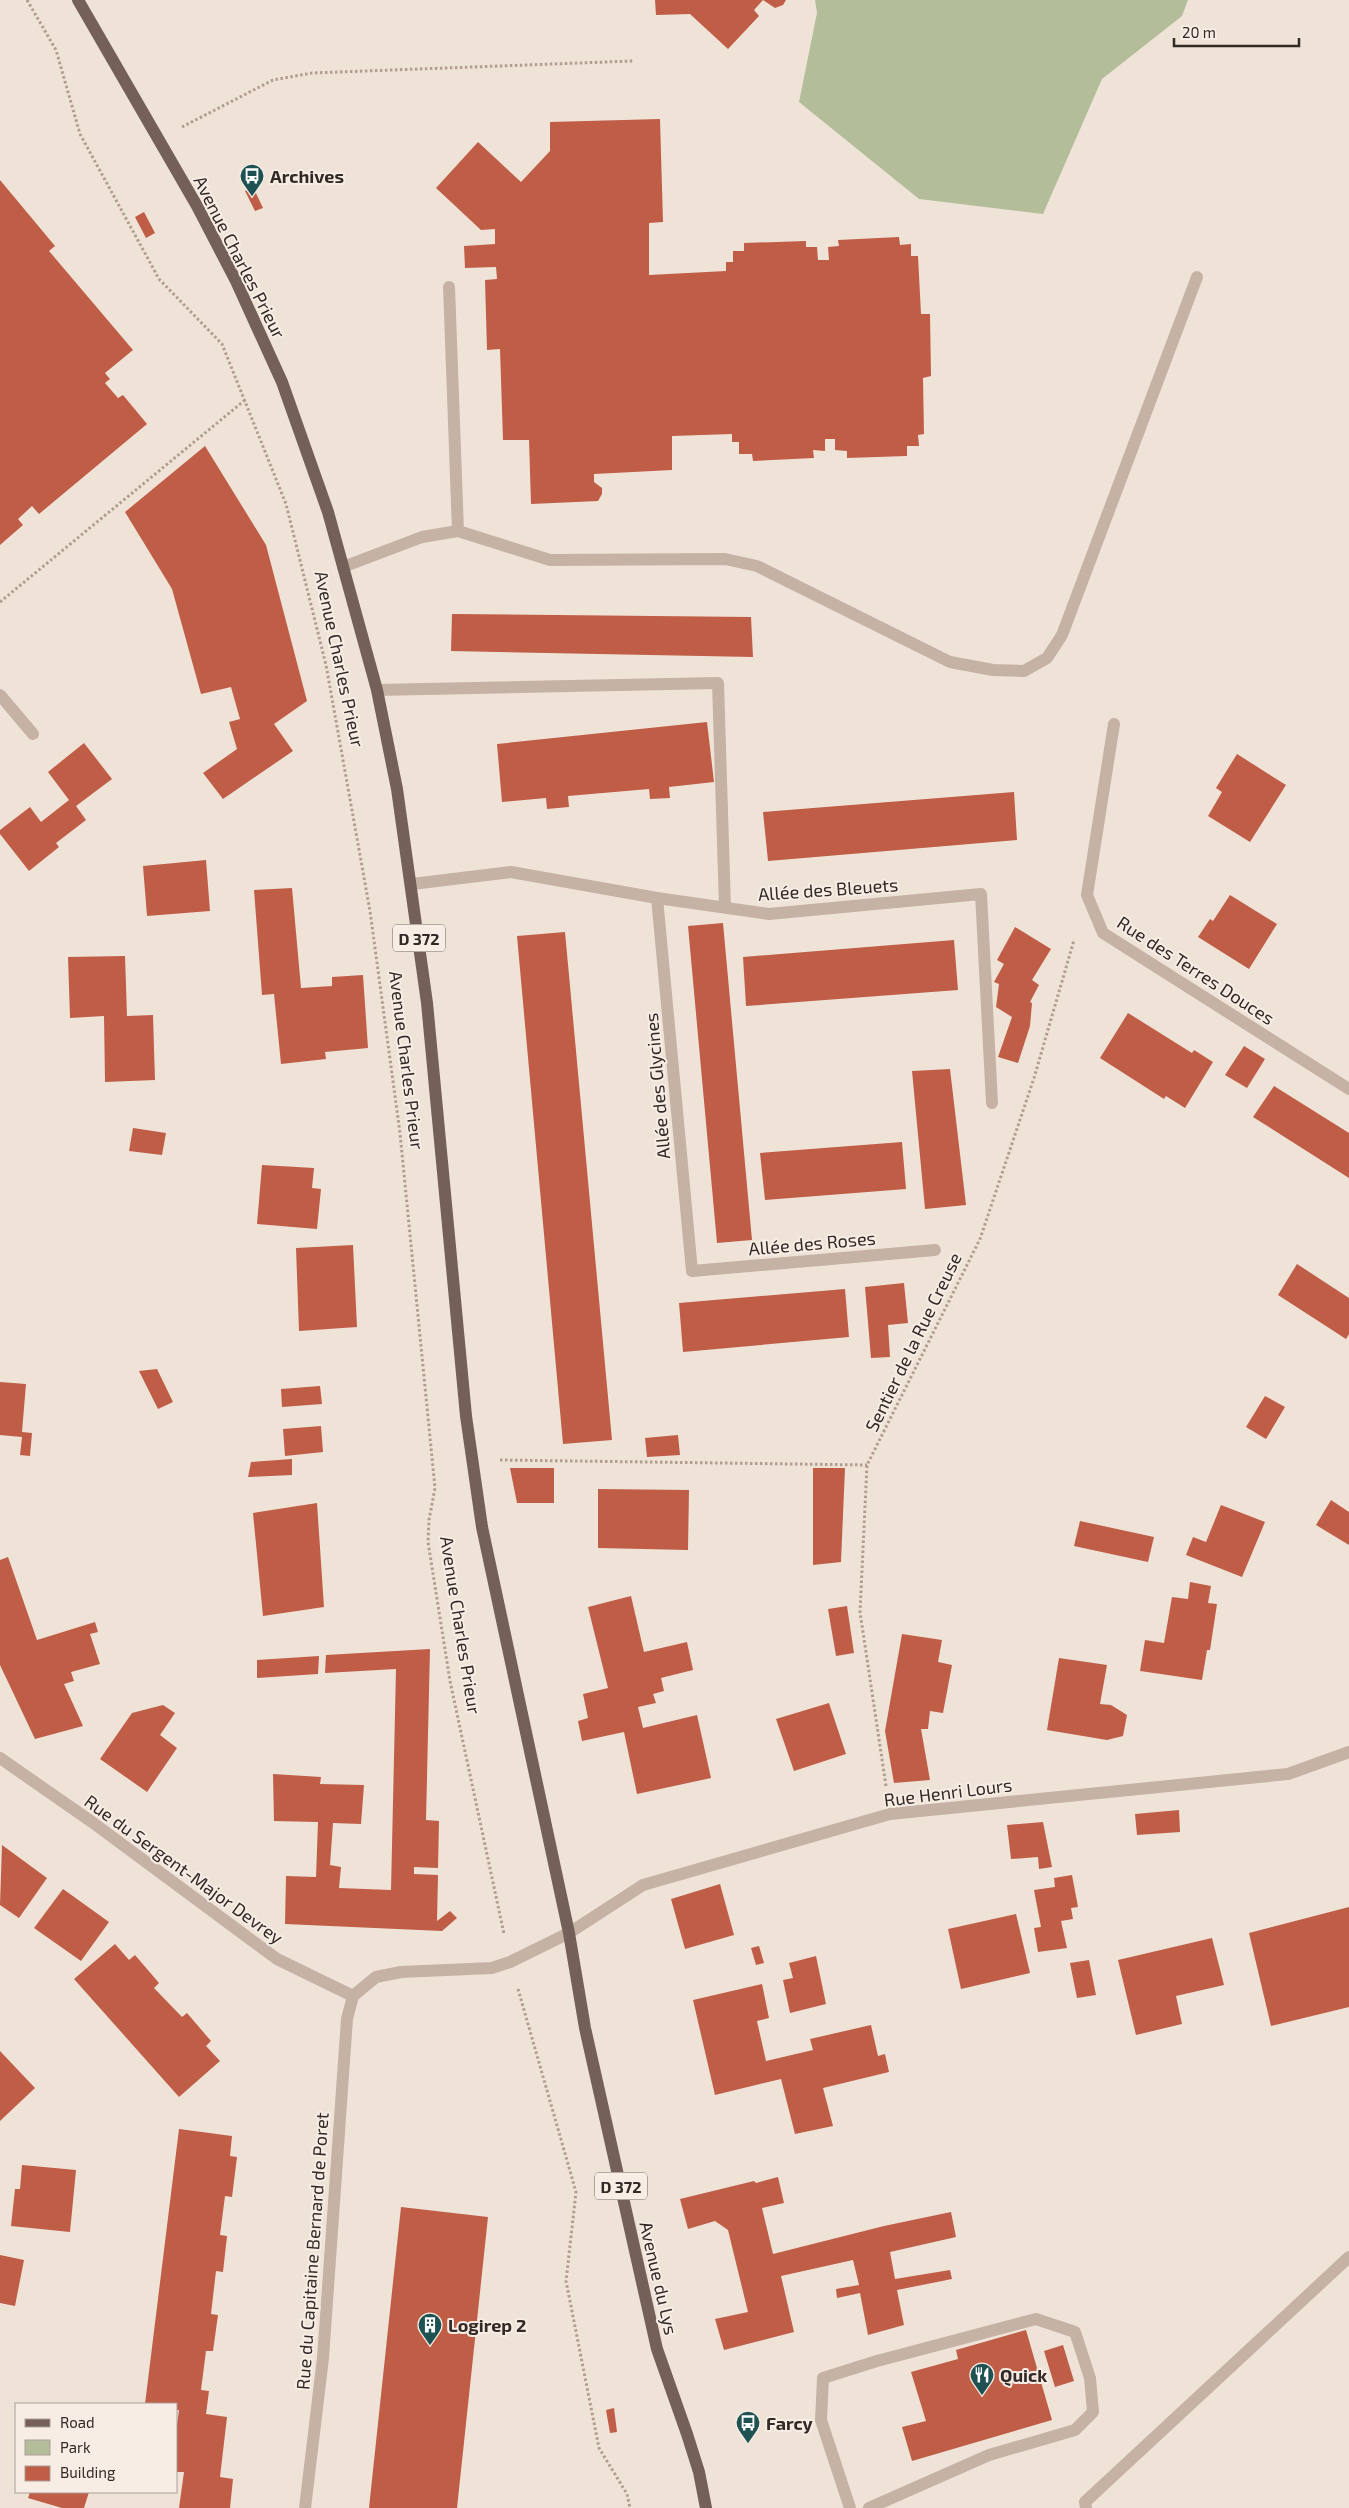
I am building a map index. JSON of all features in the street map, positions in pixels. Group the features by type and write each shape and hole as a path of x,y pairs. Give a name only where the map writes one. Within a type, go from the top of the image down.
{"main road":[{"name":"Avenue Charles Prieur","path":"78,0 159,137 236,281 282,382 328,512 377,690 397,789 412,884 427,1003 472,1459 484,1537 569,1933"},
{"name":"Avenue du Lys","path":"569,1933 585,2028 657,2349 699,2472 706,2508"}],"street":[{"path":"343,567 422,537 458,531 550,560 725,559 757,566 950,662 993,670 1024,671 1047,658 1062,635 1197,276"},
{"path":"449,287 458,531"},
{"path":"377,690 718,683 725,908"},
{"path":"0,695 32,734"},
{"path":"1087,895 1114,724"},
{"name":"Allée des Bleuets","path":"412,884 511,872 658,898 769,914 980,894 992,1103"},
{"name":"Rue des Terres Douces","path":"1087,895 1103,933 1349,1089"},
{"name":"Allée des Glycines","path":"658,898 692,1272"},
{"name":"Allée des Roses","path":"692,1272 936,1250"},
{"name":"Rue Henri Lours","path":"353,1996 376,1977 401,1972 492,1968 510,1962 569,1933 643,1885 890,1814 1288,1774 1349,1752"},
{"name":"Rue du Sergent-Major Devrey","path":"0,1758 92,1822 277,1959 353,1996"},
{"name":"Rue du Capitaine Bernard de Poret","path":"306,2508 323,2358 347,2019 353,1996"},
{"path":"1086,2508 1086,2502 1349,2257"},
{"path":"850,2508 821,2420 823,2378 877,2361 1036,2319 1059,2325 1075,2332 1090,2378 1093,2412 1075,2430 989,2454 869,2508"}],"path":[{"name":"Avenue Charles Prieur","path":"27,0 56,50 80,134 159,278 222,344 286,504 326,665 370,911 400,1133 435,1488 429,1520 428,1542 450,1682 510,1962 576,2192 566,2281 599,2448 627,2494 630,2508"},
{"path":"159,137 214,112 273,80 312,73 633,61"},
{"path":"0,602 245,400"},
{"name":"Sentier de la Rue Creuse","path":"890,1814 860,1612 868,1465 980,1239 1034,1078 1087,895"},
{"path":"472,1459 868,1465"}],"green space":[{"path":"815,0 1188,0 1182,16 1102,79 1043,214 919,199 799,102 817,13"}],"building":[{"path":"655,0 763,0 754,10 759,16 728,49 690,14 656,15"},
{"path":"763,0 786,0 783,5 775,8"},
{"path":"660,119 663,222 649,223 649,275 726,271 726,262 733,262 733,251 744,251 744,243 806,241 806,247 817,247 818,260 829,260 828,247 839,246 838,240 899,237 900,245 911,244 911,256 918,256 921,314 930,314 931,376 923,378 924,434 918,435 919,446 907,446 907,456 847,458 847,451 835,450 835,439 825,439 825,451 813,450 814,458 753,461 752,454 739,454 739,442 732,442 732,434 672,436 672,470 594,474 594,482 602,488 602,494 598,501 531,504 529,440 503,440 500,349 487,350 485,280 497,279 496,267 465,268 464,246 495,244 495,229 481,230 436,188 478,142 521,182 550,151 550,122"},
{"path":"0,180 55,246 49,251 133,350 105,373 110,379 105,383 118,398 123,395 147,424 39,514 32,506 18,519 23,525 0,545"},
{"path":"253,187 263,208 255,211 245,191"},
{"path":"144,212 155,233 146,238 135,217"},
{"path":"205,446 266,545 307,701 274,724 293,751 223,799 203,773 237,749 229,722 240,719 231,687 201,694 172,589 125,512"},
{"path":"452,614 751,617 753,657 451,651"},
{"path":"707,722 714,782 669,787 670,798 650,799 649,789 568,796 569,807 547,809 546,798 502,802 497,744"},
{"path":"84,743 112,779 76,806 86,820 56,843 59,847 29,871 0,834 0,830 30,807 41,822 69,800 48,772"},
{"path":"1237,754 1286,785 1250,842 1208,816 1222,792 1216,788"},
{"path":"1014,792 1017,840 768,861 763,812"},
{"path":"206,860 210,911 147,916 143,866"},
{"path":"292,888 301,988 332,986 332,977 363,975 368,1048 325,1052 326,1059 281,1064 274,994 262,995 254,890"},
{"path":"1230,895 1277,924 1249,969 1198,937 1210,919 1213,921"},
{"path":"723,923 752,1240 717,1243 688,926"},
{"path":"1015,927 1051,949 1032,980 1039,985 1030,1002 1032,1003 1030,1026 1018,1063 998,1057 1012,1017 996,1007 999,984 994,982 1004,964 997,960"},
{"path":"565,932 612,1440 563,1444 517,936"},
{"path":"954,940 958,990 746,1006 743,957"},
{"path":"125,956 127,1016 153,1015 155,1080 105,1082 104,1016 70,1018 68,957"},
{"path":"1128,1013 1192,1053 1194,1050 1213,1062 1185,1108 1166,1096 1164,1099 1100,1058"},
{"path":"1244,1046 1265,1059 1247,1088 1225,1075"},
{"path":"950,1069 966,1205 925,1209 912,1071"},
{"path":"1274,1086 1349,1133 1349,1178 1253,1117"},
{"path":"133,1128 166,1133 162,1155 129,1151"},
{"path":"902,1142 906,1189 765,1200 760,1153"},
{"path":"262,1165 314,1168 312,1188 321,1189 317,1229 257,1224"},
{"path":"353,1245 357,1327 299,1331 296,1248"},
{"path":"1297,1264 1349,1298 1349,1334 1346,1339 1278,1295"},
{"path":"904,1283 908,1323 888,1325 890,1357 871,1358 865,1287"},
{"path":"845,1289 849,1337 683,1352 679,1303"},
{"path":"157,1369 173,1402 158,1409 139,1371"},
{"path":"0,1382 26,1384 22,1432 32,1433 30,1456 20,1455 22,1437 0,1435"},
{"path":"320,1386 322,1404 282,1407 281,1389"},
{"path":"1265,1396 1285,1407 1266,1439 1246,1427"},
{"path":"321,1426 323,1452 285,1456 283,1429"},
{"path":"678,1435 680,1455 647,1457 645,1438"},
{"path":"292,1459 292,1475 248,1477 251,1462"},
{"path":"510,1468 554,1468 554,1503 517,1503"},
{"path":"813,1468 845,1468 841,1562 813,1565"},
{"path":"598,1489 689,1490 688,1550 598,1548"},
{"path":"1331,1500 1349,1512 1349,1545 1316,1525"},
{"path":"317,1503 324,1607 263,1616 253,1513"},
{"path":"1221,1505 1265,1522 1242,1577 1186,1555 1193,1537 1206,1542"},
{"path":"1080,1521 1154,1537 1148,1562 1074,1546"},
{"path":"8,1557 37,1640 95,1622 98,1632 90,1634 100,1664 71,1672 74,1681 64,1684 83,1726 35,1739 0,1665 0,1560"},
{"path":"1190,1582 1211,1586 1208,1603 1217,1604 1210,1650 1207,1650 1202,1680 1140,1671 1145,1640 1164,1643 1172,1597 1188,1599"},
{"path":"631,1596 644,1652 687,1642 693,1670 661,1678 664,1691 653,1694 656,1703 638,1707 643,1728 697,1715 711,1778 637,1794 624,1732 582,1741 578,1721 588,1718 583,1694 608,1688 588,1607"},
{"path":"847,1606 854,1653 836,1656 828,1609"},
{"path":"902,1634 942,1640 938,1662 952,1665 943,1713 930,1711 928,1729 921,1729 930,1780 894,1783 885,1731"},
{"path":"430,1649 426,1820 439,1821 438,1868 414,1867 414,1874 438,1875 437,1921 450,1911 457,1918 442,1931 285,1924 286,1876 316,1877 318,1822 274,1821 273,1774 321,1777 320,1784 364,1785 361,1824 333,1823 330,1865 341,1867 339,1888 391,1890 396,1669 325,1673 326,1655"},
{"path":"319,1656 318,1674 257,1678 257,1660"},
{"path":"1059,1658 1107,1665 1100,1704 1111,1705 1127,1715 1123,1736 1107,1740 1047,1730"},
{"path":"829,1703 846,1754 794,1771 776,1719"},
{"path":"163,1705 175,1713 160,1735 177,1748 147,1792 100,1759 132,1713"},
{"path":"1179,1810 1180,1832 1137,1835 1135,1814"},
{"path":"1043,1822 1052,1867 1039,1869 1038,1857 1011,1859 1007,1825"},
{"path":"2,1845 47,1878 19,1918 0,1905"},
{"path":"1072,1875 1078,1907 1071,1908 1073,1919 1061,1921 1067,1948 1038,1952 1034,1928 1041,1927 1034,1890 1055,1887 1054,1878"},
{"path":"720,1884 734,1935 685,1949 671,1899"},
{"path":"63,1889 109,1922 81,1961 34,1928"},
{"path":"1349,1907 1349,2007 1271,2026 1249,1933"},
{"path":"1016,1914 1030,1973 961,1989 948,1929"},
{"path":"1212,1938 1224,1985 1176,1996 1182,2024 1136,2035 1118,1960"},
{"path":"115,1944 129,1960 135,1955 159,1983 154,1988 182,2017 187,2013 211,2041 206,2046 220,2061 179,2097 74,1979"},
{"path":"759,1946 764,1963 756,1965 751,1948"},
{"path":"816,1956 826,2004 790,2013 783,1980 793,1978 789,1963"},
{"path":"1089,1960 1096,1995 1077,1998 1070,1963"},
{"path":"762,1984 769,2018 757,2021 766,2061 813,2050 810,2039 871,2025 878,2056 885,2054 889,2072 823,2088 833,2126 795,2134 781,2079 715,2095 693,2000"},
{"path":"0,2051 35,2088 0,2121"},
{"path":"179,2129 232,2136 230,2156 237,2157 232,2197 225,2196 220,2235 227,2236 223,2272 216,2271 211,2314 218,2315 213,2351 206,2351 201,2390 209,2391 206,2414 227,2417 220,2477 233,2479 230,2508 179,2508 184,2472 178,2472 178,2403 145,2403"},
{"path":"22,2165 76,2170 70,2232 11,2226 15,2189 20,2189"},
{"path":"778,2177 784,2203 762,2208 773,2254 884,2226 951,2212 956,2237 890,2252 895,2279 950,2270 952,2279 897,2290 904,2325 868,2335 860,2293 837,2298 836,2289 859,2285 853,2260 781,2276 794,2332 724,2350 715,2319 748,2312 728,2230 715,2221 688,2229 680,2199"},
{"name":"Logirep 2","path":"401,2207 488,2217 457,2508 369,2508"},
{"path":"0,2255 24,2260 15,2306 0,2303"},
{"name":"Quick","path":"1026,2330 1052,2420 912,2461 902,2427 926,2421 911,2372 958,2359 956,2350"},
{"path":"1063,2345 1074,2381 1055,2387 1044,2351"},
{"path":"614,2408 617,2432 610,2433 606,2410"},
{"path":"30,2493 89,2493 84,2508 62,2508 28,2498"}],"place":[{"name":"Archives","path":"252,197"},
{"name":"Logirep 2","path":"430,2346"},
{"name":"Quick","path":"982,2396"},
{"name":"Farcy","path":"748,2444"}]}
